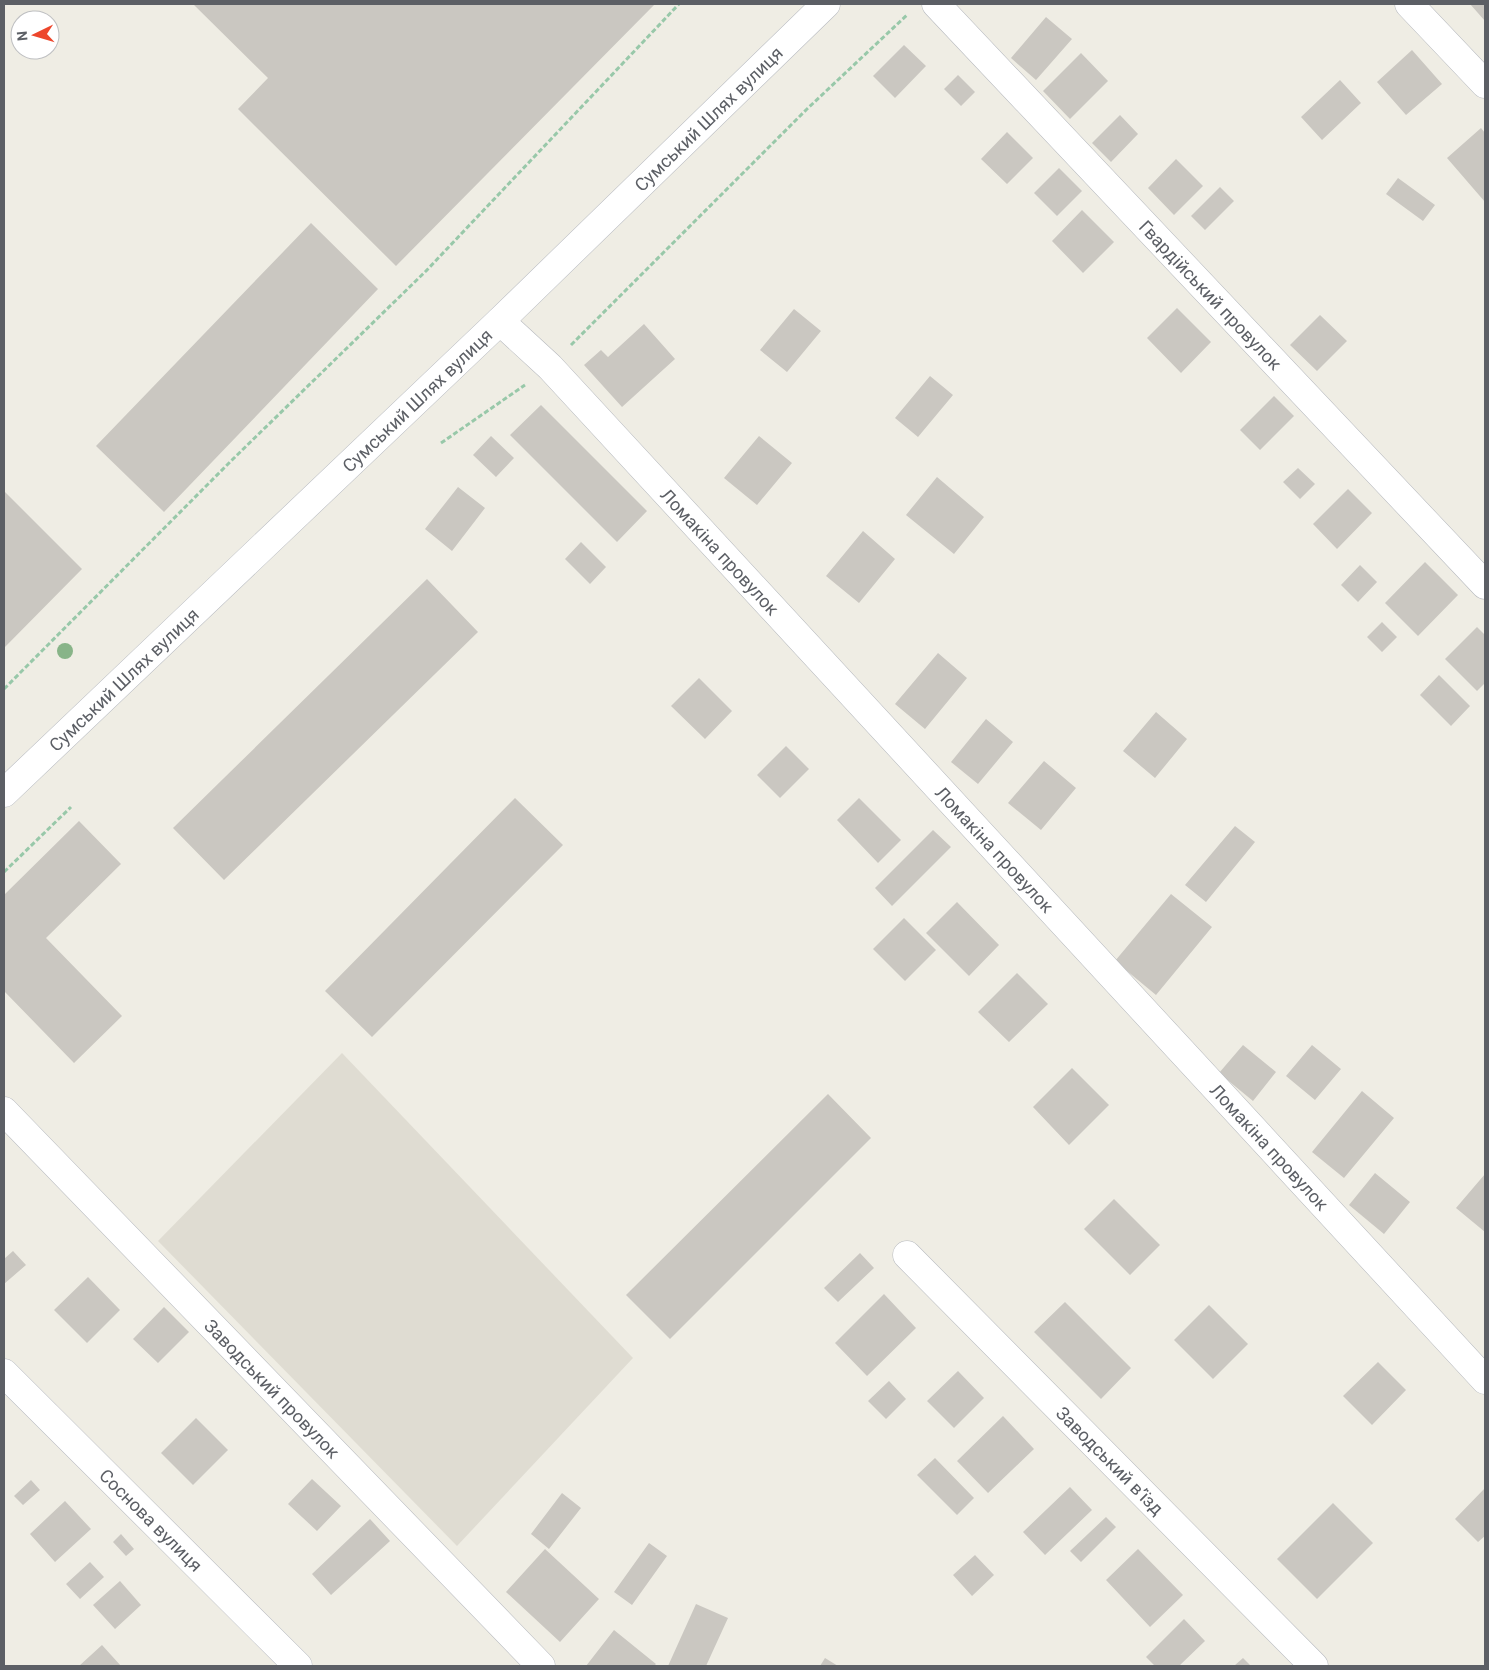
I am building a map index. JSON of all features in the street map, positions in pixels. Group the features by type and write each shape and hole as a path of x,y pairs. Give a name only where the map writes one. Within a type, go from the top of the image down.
{"street":[{"name":"Сумський Шлях вулиця","path":"4,792 500,321 826,4"},
{"path":"1409,4 1485,84"},
{"name":"Гвардійський провулок","path":"924,7 1485,585"},
{"name":"Ломакіна провулок","path":"500,321 550,367 1485,1380"},
{"name":"Заводський провулок","path":"4,1111 541,1666"},
{"name":"Заводський в’їзд","path":"907,1255 1314,1666"},
{"name":"Соснова вулиця","path":"4,1372 298,1666"}],"path":[{"path":"4,689 233,459 426,271 679,4"},
{"path":"441,443 550,367 807,109 924,7"},
{"path":"4,872 71,807"}],"shaded area":[{"path":"342,1053 633,1358 457,1546 158,1241"}],"building":[{"path":"193,4 655,4 396,266 238,109 268,78"},
{"path":"1470,4 1485,4 1485,21"},
{"path":"1046,17 1072,39 1036,80 1011,58"},
{"path":"904,45 926,66 895,98 873,76"},
{"path":"1412,50 1442,84 1406,115 1377,82"},
{"path":"1081,53 1108,81 1070,119 1043,91"},
{"path":"958,75 975,92 961,106 944,89"},
{"path":"1340,80 1361,103 1322,140 1301,117"},
{"path":"1120,115 1138,134 1111,162 1092,143"},
{"path":"1481,128 1485,133 1485,202 1447,158"},
{"path":"1007,132 1033,158 1007,184 981,159"},
{"path":"1176,159 1203,186 1174,215 1148,188"},
{"path":"1059,168 1082,191 1057,216 1034,193"},
{"path":"1398,178 1435,205 1423,221 1386,194"},
{"path":"1220,187 1234,201 1205,230 1191,216"},
{"path":"1082,210 1114,242 1083,273 1052,241"},
{"path":"311,223 378,289 164,512 96,446"},
{"path":"1177,308 1211,342 1181,373 1147,338"},
{"path":"794,309 821,331 787,372 760,350"},
{"path":"1320,315 1347,341 1317,371 1290,345"},
{"path":"644,324 675,359 622,407 584,365 601,350 608,357"},
{"path":"930,376 953,395 918,437 895,418"},
{"path":"1274,396 1294,416 1260,450 1240,430"},
{"path":"541,405 647,511 617,542 510,435"},
{"path":"491,436 514,458 496,477 473,455"},
{"path":"759,436 792,463 757,505 724,478"},
{"path":"1298,468 1315,484 1300,499 1283,482"},
{"path":"937,477 984,517 954,554 906,515"},
{"path":"458,487 485,508 452,551 425,529"},
{"path":"1348,489 1372,513 1337,549 1313,524"},
{"path":"4,491 82,569 4,648"},
{"path":"863,531 895,559 859,603 826,576"},
{"path":"581,542 606,567 590,584 565,559"},
{"path":"1425,562 1458,595 1418,636 1385,603"},
{"path":"1360,565 1377,582 1358,602 1341,585"},
{"path":"427,579 478,632 224,880 173,828"},
{"path":"1382,622 1397,637 1382,652 1367,637"},
{"path":"1477,627 1485,635 1485,683 1477,691 1445,659"},
{"path":"938,653 967,678 925,729 895,704"},
{"path":"1439,675 1470,706 1451,726 1420,695"},
{"path":"699,678 732,711 705,739 671,706"},
{"path":"1156,712 1187,739 1155,778 1123,751"},
{"path":"986,719 1013,742 978,784 951,762"},
{"path":"786,746 809,769 780,798 757,775"},
{"path":"1044,761 1076,788 1041,830 1008,803"},
{"path":"515,798 563,845 372,1037 325,991"},
{"path":"859,798 901,840 878,863 837,820"},
{"path":"79,821 121,864 46,938 122,1016 74,1063 4,991 4,895"},
{"path":"1235,826 1255,842 1206,902 1185,885"},
{"path":"933,830 951,847 892,906 875,888"},
{"path":"1171,894 1212,927 1156,995 1115,961"},
{"path":"957,902 999,945 969,976 926,933"},
{"path":"904,918 936,950 905,981 873,949"},
{"path":"1017,973 1048,1004 1009,1042 978,1012"},
{"path":"1243,1045 1276,1072 1253,1101 1219,1073"},
{"path":"1312,1045 1341,1069 1315,1100 1286,1076"},
{"path":"1072,1068 1109,1105 1069,1145 1033,1107"},
{"path":"1362,1091 1394,1118 1344,1178 1312,1152"},
{"path":"828,1094 871,1138 670,1339 626,1295"},
{"path":"1375,1173 1410,1202 1384,1234 1349,1205"},
{"path":"1485,1174 1485,1232 1456,1208"},
{"path":"1114,1199 1160,1245 1130,1275 1084,1229"},
{"path":"13,1251 26,1265 4,1284 4,1259"},
{"path":"860,1253 874,1268 838,1302 824,1288"},
{"path":"88,1277 120,1310 87,1343 54,1310"},
{"path":"884,1294 916,1328 867,1376 835,1343"},
{"path":"1065,1302 1131,1368 1101,1399 1034,1332"},
{"path":"1209,1305 1248,1344 1213,1379 1174,1340"},
{"path":"164,1307 189,1332 158,1363 133,1339"},
{"path":"1378,1362 1406,1390 1372,1425 1343,1396"},
{"path":"958,1371 984,1398 954,1428 927,1401"},
{"path":"889,1381 906,1399 886,1419 868,1401"},
{"path":"1003,1416 1034,1449 988,1493 957,1461"},
{"path":"196,1418 228,1450 193,1485 161,1453"},
{"path":"935,1458 974,1498 957,1515 917,1475"},
{"path":"312,1479 341,1506 317,1531 288,1504"},
{"path":"31,1480 40,1490 23,1505 14,1496"},
{"path":"1070,1487 1092,1510 1045,1555 1023,1532"},
{"path":"1485,1488 1485,1536 1478,1542 1455,1519"},
{"path":"562,1493 581,1508 549,1549 531,1534"},
{"path":"65,1501 91,1529 55,1562 30,1534"},
{"path":"1333,1503 1373,1543 1317,1599 1277,1559"},
{"path":"1106,1517 1116,1527 1081,1562 1070,1551"},
{"path":"370,1519 390,1541 331,1595 312,1574"},
{"path":"121,1534 134,1549 126,1556 113,1542"},
{"path":"649,1543 667,1556 632,1605 614,1592"},
{"path":"545,1549 599,1599 560,1642 506,1592"},
{"path":"1138,1549 1183,1595 1150,1627 1106,1580"},
{"path":"975,1555 994,1575 972,1596 953,1575"},
{"path":"90,1562 104,1577 80,1599 66,1584"},
{"path":"120,1581 141,1605 115,1629 93,1605"},
{"path":"696,1604 728,1618 706,1666 668,1666"},
{"path":"1184,1619 1205,1641 1179,1666 1155,1666 1146,1657"},
{"path":"614,1630 656,1664 654,1666 586,1666"},
{"path":"102,1645 121,1666 79,1666"},
{"path":"825,1658 838,1666 820,1666"},
{"path":"1243,1658 1251,1666 1234,1666"}]}
